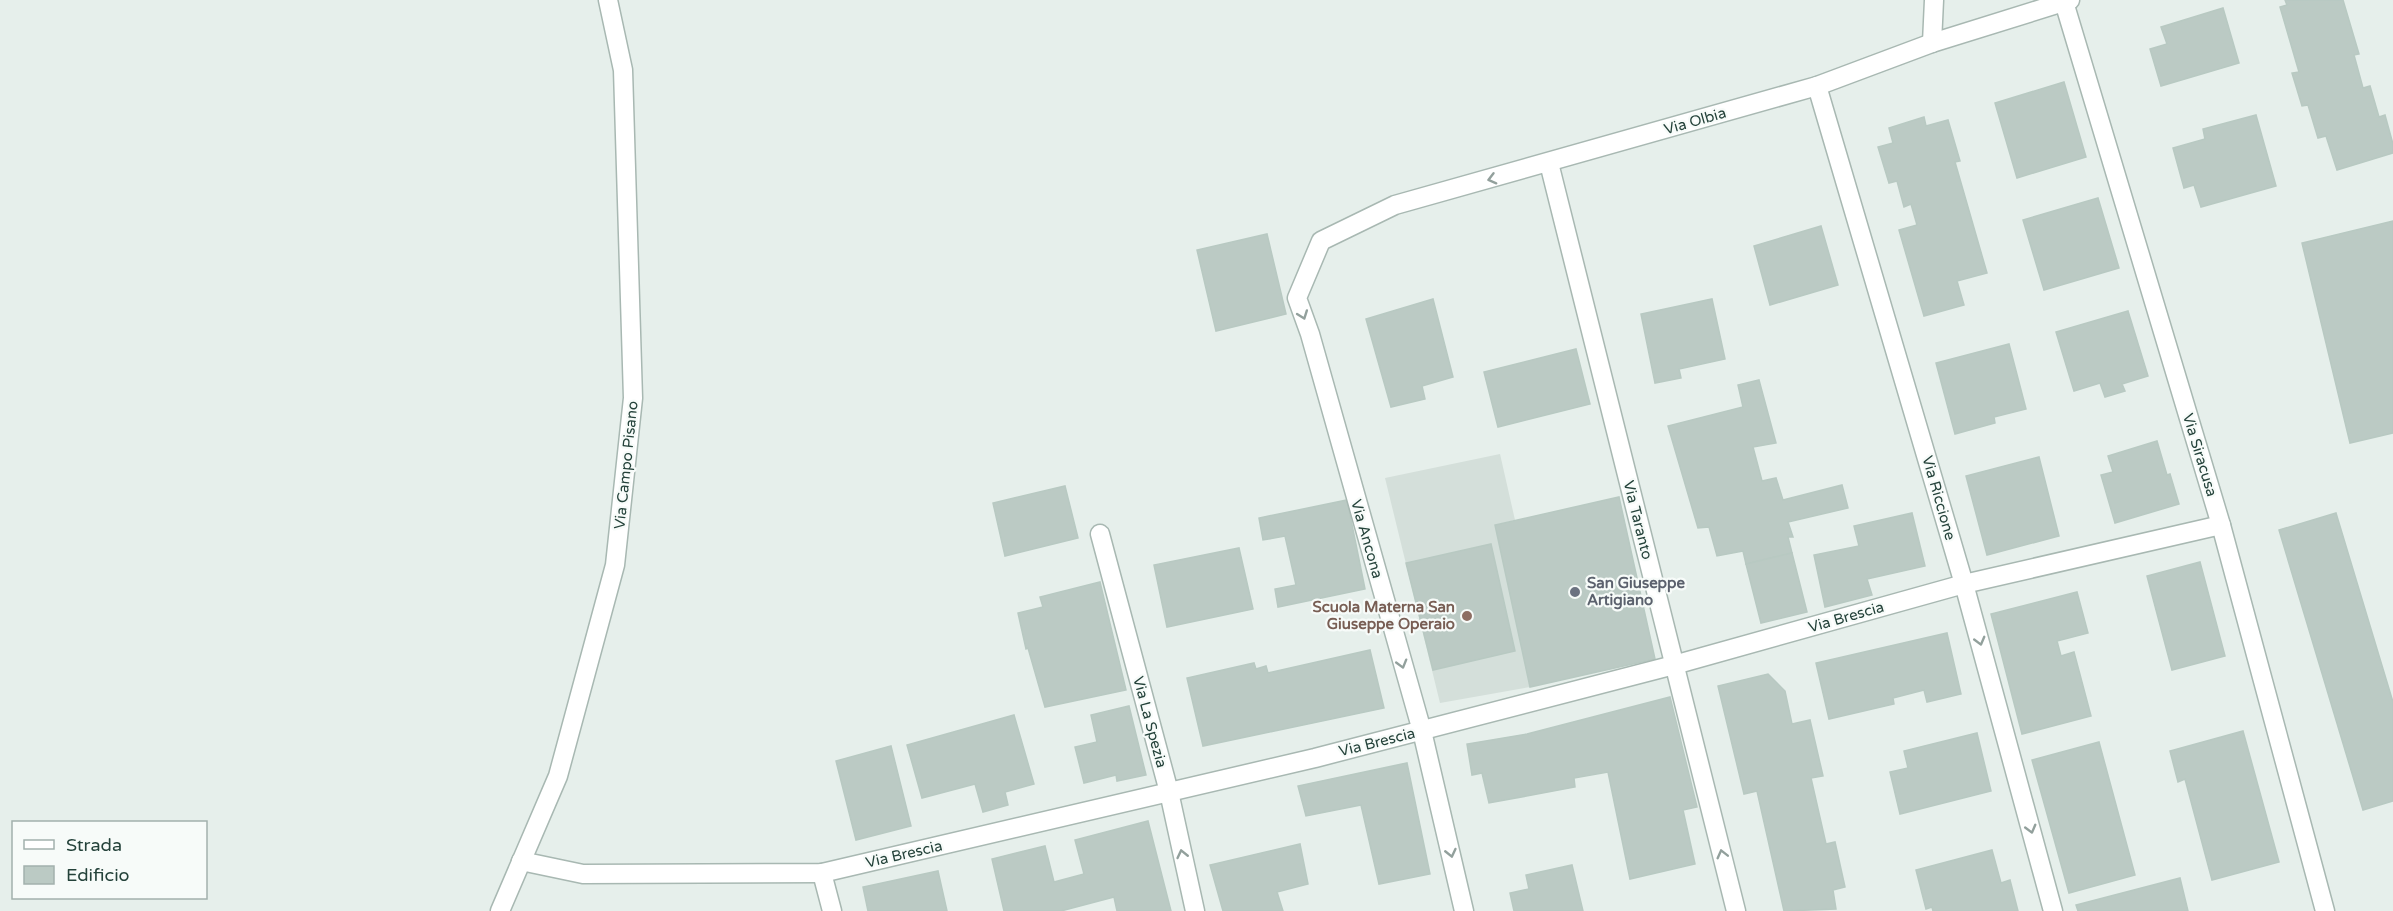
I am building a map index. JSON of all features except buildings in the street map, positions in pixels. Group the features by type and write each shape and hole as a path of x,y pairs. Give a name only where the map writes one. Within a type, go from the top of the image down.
{"street":[{"name":"Via Campo Pisano","path":"500,911 558,776 615,565 633,398 623,70 608,0"},
{"path":"1932,43 1934,0"},
{"name":"Via Olbia","path":"1321,241 1395,205 1817,86 1932,43 2067,1"},
{"name":"Via Siracusa","path":"2067,1 2221,525 2325,911"},
{"name":"Via Riccione","path":"1817,86 1964,584 2054,911"},
{"name":"Via Taranto","path":"1549,163 1736,911"},
{"name":"Via Ancona","path":"1321,241 1297,298 1310,334 1422,731 1464,911"},
{"name":"Via Brescia","path":"522,861 582,873 822,873 1422,731 1674,665 1964,584 2221,525"},
{"name":"Via La Spezia","path":"1100,534 1169,792 1195,911"},
{"path":"822,873 832,911"}],"shaded area":[{"name":"Scuola Materna San Giuseppe Operaio","path":"1500,454 1515,520 1495,525 1530,687 1440,703 1385,478"}],"place":[{"name":"San Giuseppe Artigiano","path":"1575,592"},
{"name":"Scuola Materna San Giuseppe Operaio","path":"1467,616"}]}
